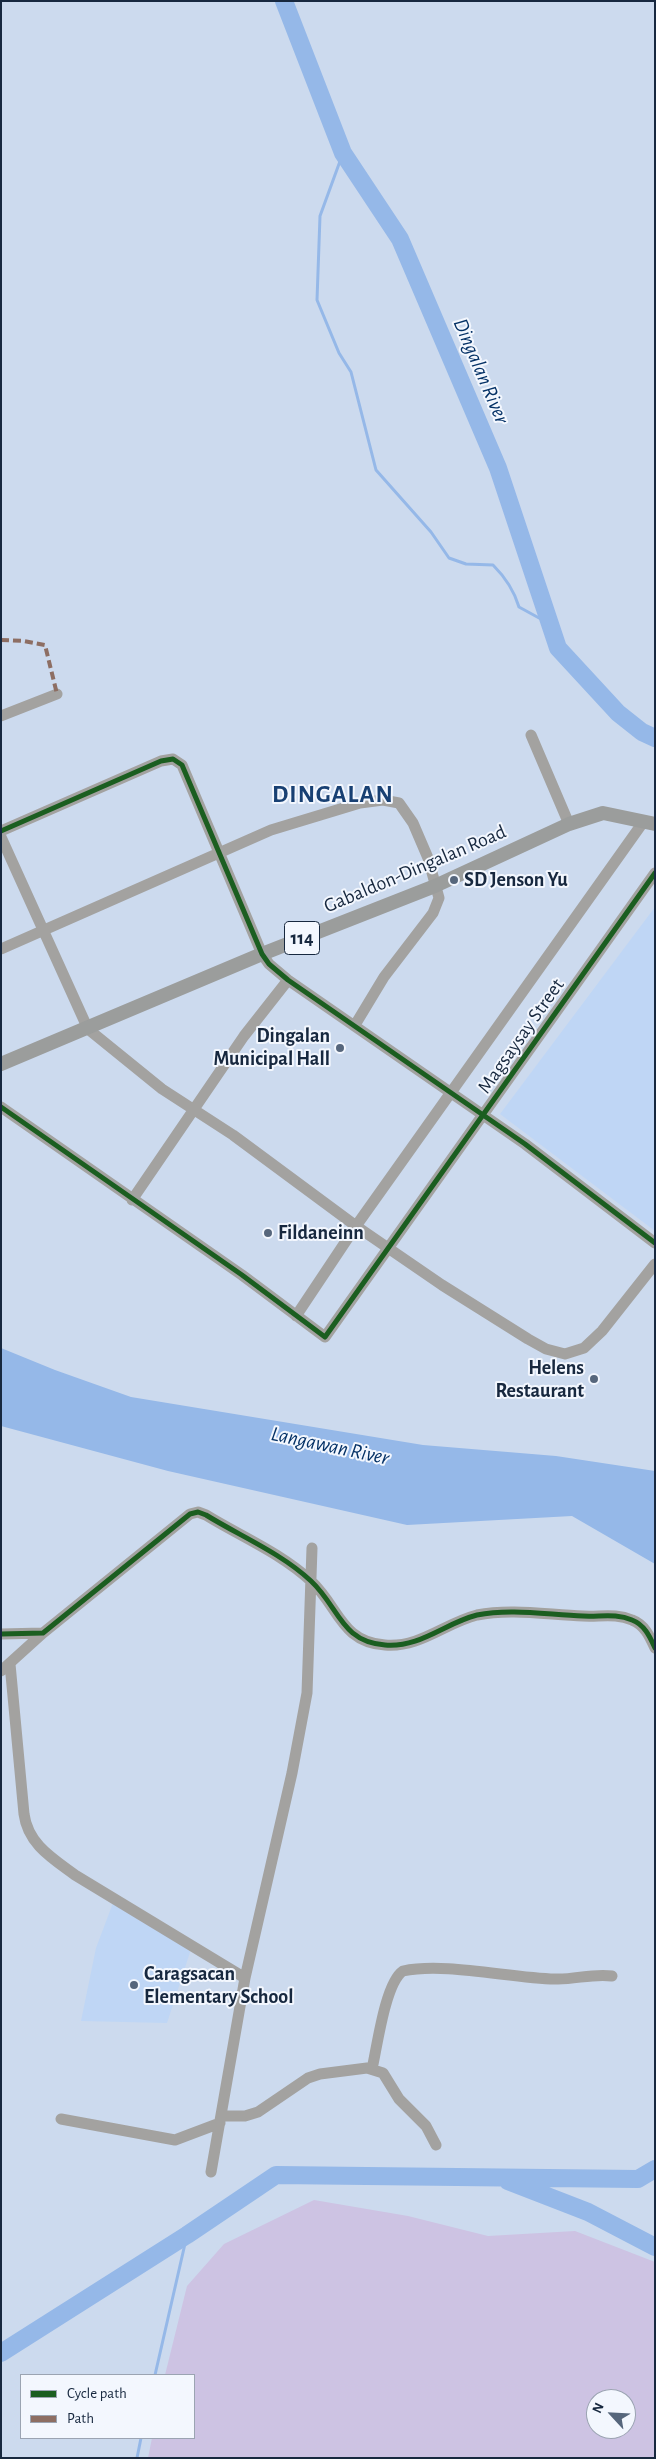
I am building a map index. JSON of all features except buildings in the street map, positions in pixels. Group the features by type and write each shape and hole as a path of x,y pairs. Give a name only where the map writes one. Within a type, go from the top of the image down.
{"main road":[{"name":"Gabaldon-Dingalan Road","path":"1,1064 88,1029 262,954 435,886 569,824 602,813 650,822"}],"street":[{"path":"1,716 57,694"},
{"path":"531,735 569,824"},
{"path":"1,832 161,762 173,759 182,765 262,954 269,964 288,980 355,1025 483,1117 525,1144 655,1242"},
{"path":"1,949 279,828 340,808 383,800 399,802 413,823 428,858 439,898 433,913 384,977 355,1025"},
{"name":"Magsaysay Street","path":"650,822 356,1226 296,1316 325,1338 387,1248 483,1117 655,873"},
{"path":"1,837 45,930 88,1029 127,1063 233,1135 387,1248 528,1340 546,1349 565,1354 584,1348 602,1331 655,1264"},
{"path":"132,1200 244,1036 288,980"},
{"path":"1,1107 234,1270 296,1316"},
{"path":"245,1978 75,1875 51,1858 32,1838 26,1828 24,1814 6,1667 43,1633 185,1518 198,1512 276,1556 310,1580 322,1592 349,1632 356,1638 370,1643 404,1645 477,1616 498,1612 588,1616 614,1615 633,1620 647,1631 655,1648"},
{"path":"211,2172 245,1978 292,1773 307,1693 312,1548"},
{"path":"1,1634 43,1633"},
{"path":"372,2070 382,2019 393,1982 403,1971 442,1970 556,1979 602,1974 612,1976"},
{"path":"61,2119 175,2140 220,2120 258,2112 314,2075 336,2071 372,2070 384,2073 399,2099 426,2126 436,2145"}],"shaded area":[{"path":"655,907 655,1231 500,1114"},
{"name":"Caragsacan Elementary School","path":"113,1903 193,1943 167,2023 81,2021 96,1948"},
{"path":"314,2200 408,2216 488,2236 575,2231 655,2262 655,2458 148,2458 152,2439 195,2439 195,2374 165,2374 187,2286 224,2244"}],"water":[{"name":"Langawan River","path":"1,1348 55,1370 131,1397 423,1445 556,1456 655,1471 655,1564 572,1516 407,1525 168,1471 1,1426"}],"waterway":[{"name":"Dingalan River","path":"284,1 343,153 400,239 498,468 558,648 618,713 642,732 655,738"},
{"path":"343,153 320,216 317,300 339,353 351,372 376,470 431,532 449,558 466,564 493,565 509,584 519,607 550,624"},
{"path":"1,2353 187,2235 276,2175 638,2179 655,2169"},
{"path":"508,2181 588,2212 655,2247"},
{"path":"155,2374 187,2235"},
{"path":"137,2458 141,2439"}],"marked path":[{"path":"1,640 24,641 45,645 57,694"}],"cycle path":[{"path":"1,831 161,761 173,759 182,765 262,954 269,964 288,980 525,1144 655,1243"},
{"path":"1,1107 242,1275 325,1337 655,873"},
{"path":"1,1634 43,1633 190,1514 198,1512 260,1545 299,1571 320,1591 342,1622 359,1637 370,1642 385,1645 410,1643 477,1615 517,1612 626,1618 637,1622 644,1628 655,1648"}],"place":[{"name":"SD Jenson Yu","path":"454,880"},
{"name":"Dingalan Municipal Hall","path":"340,1048"},
{"name":"Fildaneinn","path":"268,1233"},
{"name":"Helens Restaurant","path":"594,1379"},
{"name":"Caragsacan Elementary School","path":"134,1985"}],"district":[{"name":"DINGALAN","path":"333,794"}]}
